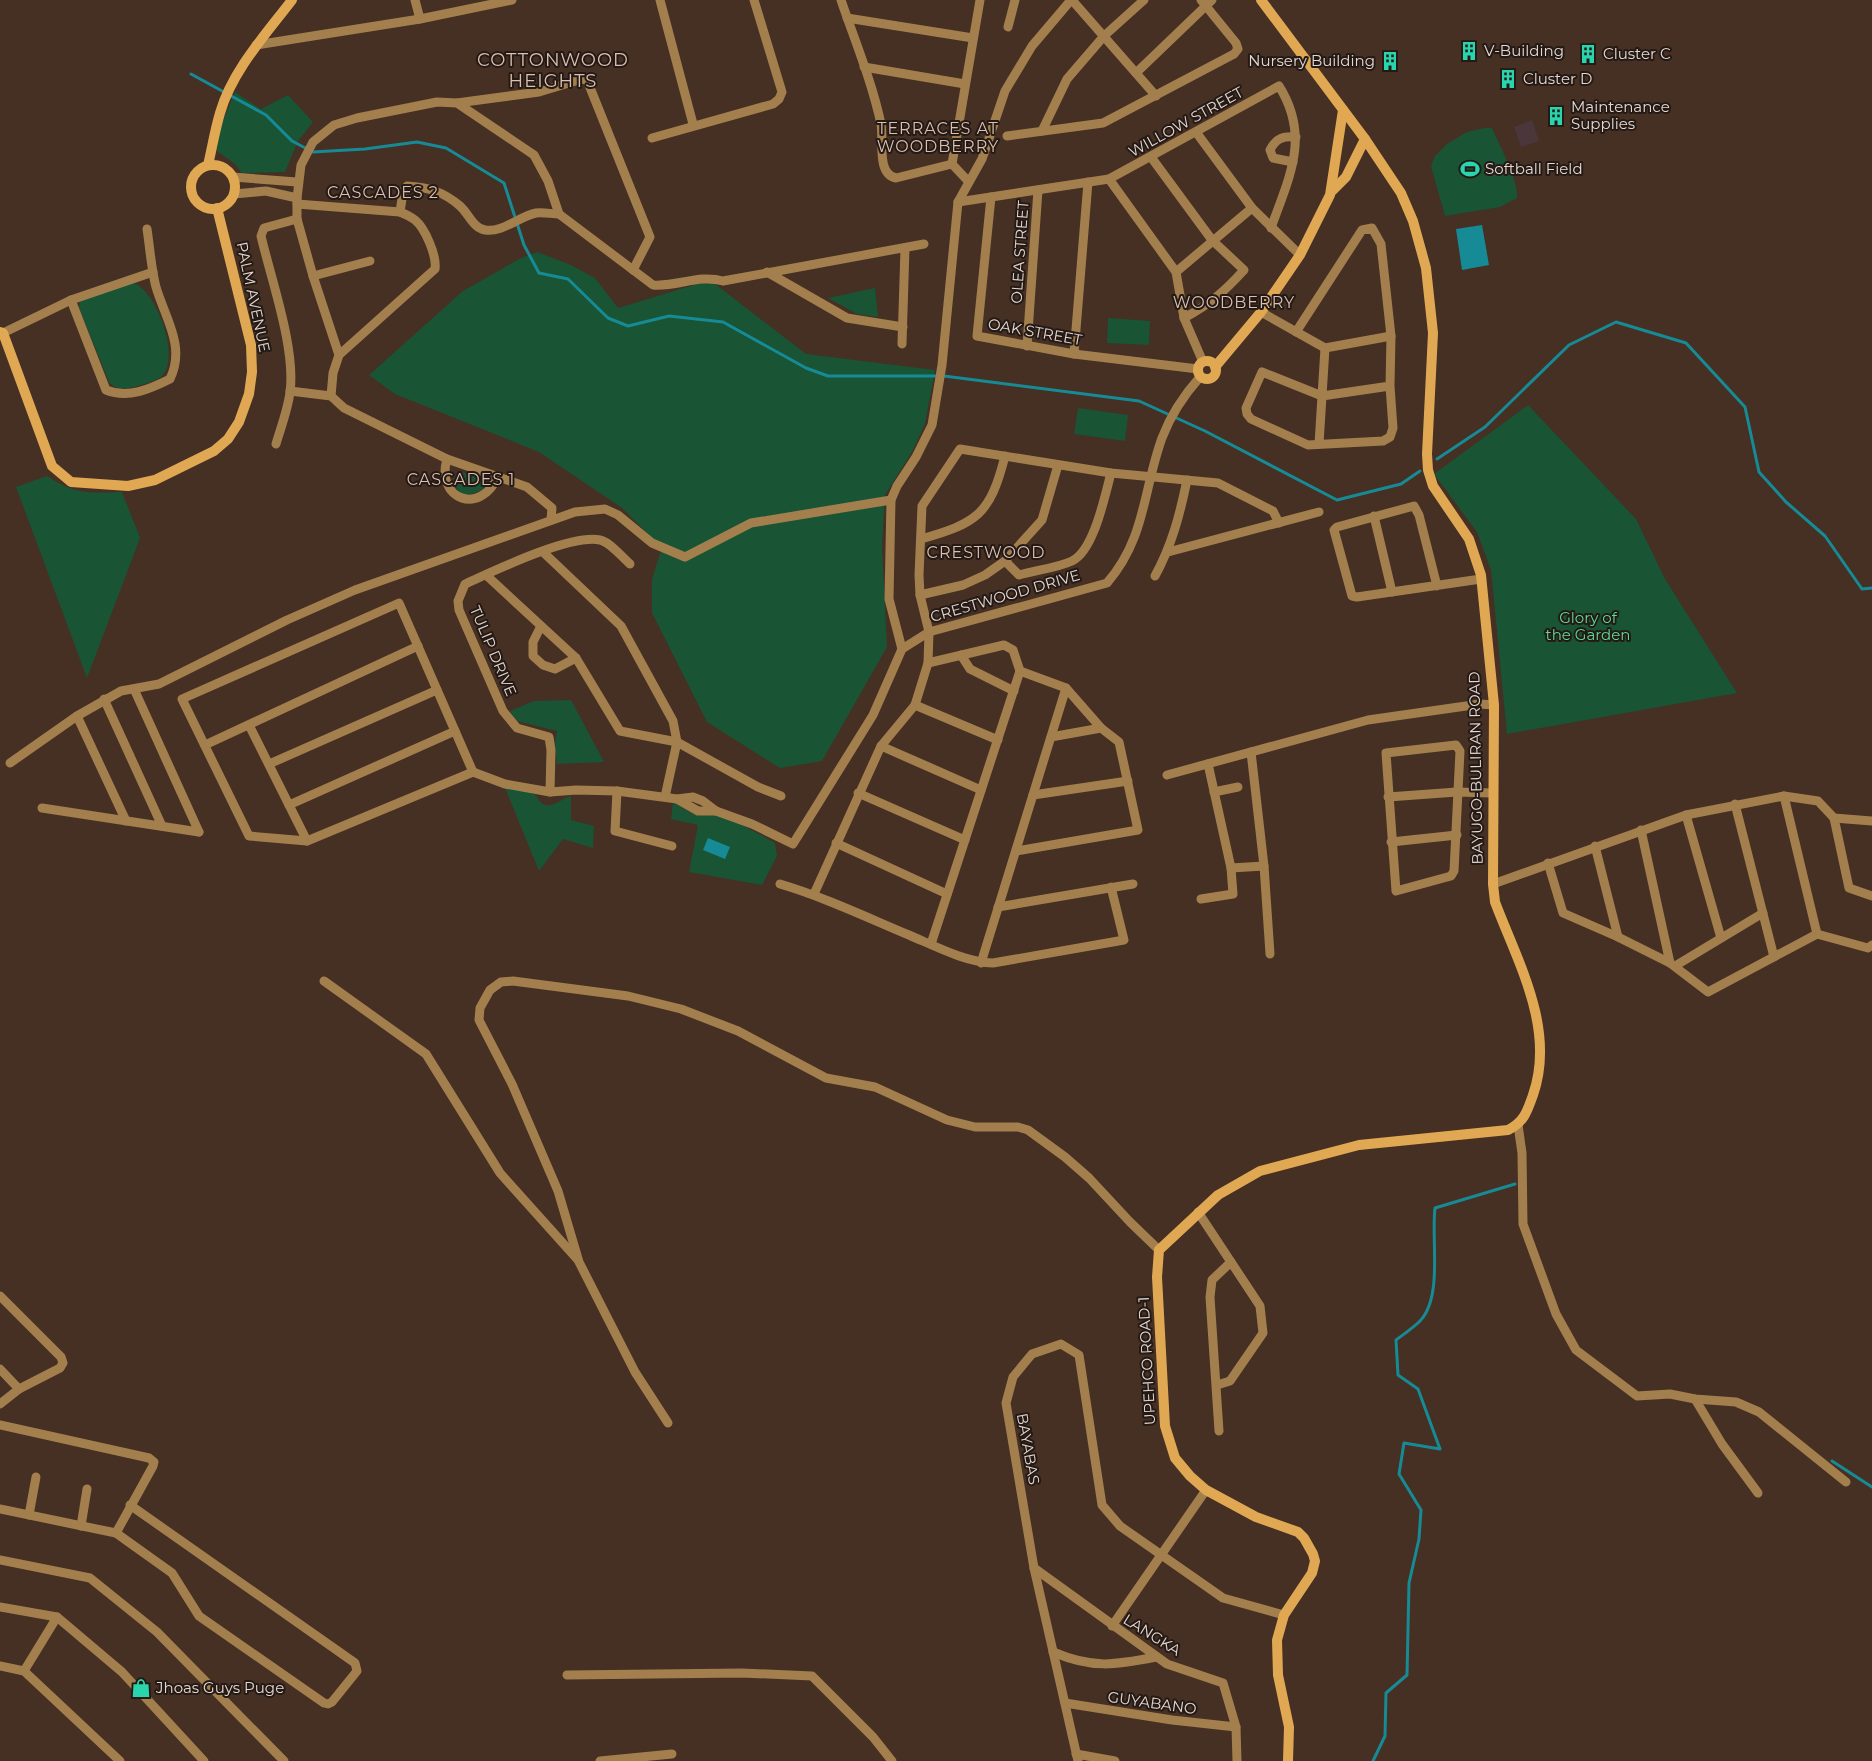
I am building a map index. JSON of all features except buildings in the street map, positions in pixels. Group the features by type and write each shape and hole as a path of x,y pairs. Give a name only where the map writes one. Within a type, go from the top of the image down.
{"street":[{"path":"208,165 220,111 256,45 292,0"},
{"path":"415,0 420,19"},
{"path":"660,0 693,124"},
{"path":"652,138 693,124 773,104 779,99 782,92 754,0"},
{"path":"841,0 881,125 885,171 890,177 896,178 952,164"},
{"path":"952,164 980,0"},
{"path":"1008,27 1015,0"},
{"path":"474,772 399,603 182,699 249,836 307,841 474,772 505,784 550,792 576,790 616,791 677,799 693,797 703,801 716,811 752,824 793,844 872,716 902,649 889,599 891,500 896,486 916,457 932,425 942,365 958,202 968,181 982,159 1005,91 1032,46 1072,0 1156,96"},
{"path":"1042,131 1067,79 1104,36 1144,0"},
{"name":"BAYUGO-BULIRAN ROAD","path":"1261,0 1365,139 1401,193 1413,221 1426,268 1433,333 1427,454 1428,470 1433,486 1469,539 1481,579 1494,705 1492,793 1493,884 1496,902 1536,1012 1541,1040 1537,1083 1526,1116 1518,1125"},
{"path":"256,45 420,19 506,1"},
{"path":"1007,136 1103,122 1237,52 1236,42 1206,2 1136,73"},
{"path":"847,18 973,38"},
{"path":"864,67 965,84"},
{"path":"339,355 313,276 298,219 297,182 301,165 313,142 334,125 356,118 428,104 456,103 540,92 582,79 587,80 650,237 633,270"},
{"name":"WILLOW STREET","path":"958,202 1109,179 1279,86 1289,102 1295,120 1296,137 1292,162 1271,228"},
{"path":"456,103 534,155 548,181 560,214 653,285 668,286 709,277 723,280 924,244"},
{"path":"1332,191 1343,110"},
{"path":"1196,132 1252,208 1300,255"},
{"path":"1292,162 1272,158 1270,150 1274,142 1284,136 1296,137"},
{"path":"1109,179 1176,272 1184,318 1200,369 1210,379 1214,376 1215,367 1262,312 1300,255 1332,191 1346,177 1365,139"},
{"path":"1150,157 1212,240 1244,270 1208,306 1184,318"},
{"path":"952,164 968,181"},
{"path":"297,182 233,177 218,165 208,165 195,175 191,191 201,205 217,208 224,205 234,194 266,191 297,201 400,212 415,220 421,227 436,262 435,268 339,355 333,373 331,396"},
{"path":"233,177 234,194"},
{"path":"1074,354 1088,182"},
{"path":"400,212 403,192 407,186 424,187 441,192 461,207 477,227 484,230 492,230 537,213 560,214"},
{"name":"OLEA STREET","path":"1027,346 1038,190"},
{"name":"OAK STREET","path":"991,197 977,336 1074,354 1200,369"},
{"name":"PALM AVENUE","path":"2,333 52,466 71,482 128,486 155,480 214,451 228,439 239,422 249,394 252,372 252,345 217,208"},
{"path":"1176,272 1252,208"},
{"path":"276,444 290,391 285,336 261,236 264,228 298,219"},
{"path":"1296,332 1362,230 1368,228 1374,230 1381,244 1391,336 1390,386 1393,428 1390,437 1382,441 1308,445 1251,419 1247,414 1246,408 1262,372 1322,396 1390,386"},
{"path":"71,300 106,390 118,395 136,393 170,379 175,369 177,352 174,331 157,288 147,229"},
{"path":"902,344 906,248"},
{"path":"313,276 370,261"},
{"path":"2,333 71,300 153,272"},
{"path":"767,272 847,318 903,327"},
{"path":"1262,312 1325,348 1391,336"},
{"path":"1319,444 1325,348"},
{"path":"1200,369 1212,363 1215,367"},
{"name":"CRESTWOOD DRIVE","path":"902,649 929,632 1107,583 1119,569 1142,518 1162,438 1176,407 1200,369"},
{"path":"290,391 331,396 344,408 447,459 527,487 552,508 552,520"},
{"path":"814,894 858,793 881,746 915,705 928,663 929,632 920,595 922,506 960,449 1111,473 1218,483 1273,511 1279,523"},
{"path":"920,540 960,528 983,511 998,484 1005,456"},
{"path":"447,459 443,472 446,485 455,495 468,500 482,497 492,489 498,476"},
{"path":"920,595 962,585 985,575 1005,561 1042,520 1058,465"},
{"path":"1005,561 1019,574 1072,561 1080,555 1096,527 1111,473"},
{"path":"1155,576 1168,552 1179,519 1187,480"},
{"path":"10,763 77,716 120,691 159,684 288,620 355,590 575,512 605,509 618,516 652,543 685,557 751,523 891,500"},
{"path":"1437,586 1419,515 1414,506 1337,527 1334,530 1352,596 1357,597 1437,586 1481,579"},
{"path":"1168,552 1320,512"},
{"path":"1374,516 1392,592"},
{"name":"TULIP DRIVE","path":"550,792 551,750 549,737 517,728 503,711 459,610 458,601 465,584 543,552 585,538 603,540 630,564"},
{"path":"543,552 621,626 673,721 677,742 665,797"},
{"path":"486,575 576,658 620,731 677,742 758,787 781,796"},
{"path":"541,626 533,642 533,656 543,665 556,669 576,658"},
{"path":"928,663 1004,645 1013,650 1020,672 931,944"},
{"path":"205,745 418,646"},
{"path":"961,655 970,669 1014,690"},
{"path":"1016,851 1138,830 1119,742 1101,728 1066,688 1020,672"},
{"path":"981,962 1066,688"},
{"path":"42,808 199,832 134,689"},
{"path":"269,764 437,690"},
{"path":"104,699 162,826"},
{"path":"1167,775 1368,720 1480,704 1494,705"},
{"path":"915,705 998,740"},
{"path":"77,716 126,821"},
{"path":"249,725 307,841"},
{"path":"1051,737 1101,728"},
{"path":"289,805 455,731"},
{"path":"1456,745 1460,751 1459,792 1454,871 1450,876 1398,892 1394,888 1388,797 1386,753 1456,745"},
{"path":"881,746 981,790"},
{"path":"1251,752 1264,866 1270,954"},
{"path":"1201,899 1233,894 1231,868 1208,764"},
{"path":"1033,795 1128,781"},
{"path":"1214,792 1238,787"},
{"path":"616,791 615,831 672,846"},
{"path":"1388,797 1459,792 1492,793"},
{"path":"858,793 965,840"},
{"path":"1493,884 1686,815 1784,796 1818,800 1834,818 1849,888 1872,896"},
{"path":"1784,796 1818,934"},
{"path":"1735,804 1774,957"},
{"path":"1686,815 1721,938"},
{"path":"1834,818 1872,821"},
{"path":"1641,830 1672,965"},
{"path":"1391,842 1457,835"},
{"path":"836,842 947,894"},
{"path":"1595,846 1618,937"},
{"path":"1548,863 1563,912 1618,937 1672,965 1708,992 1818,934 1868,948 1872,945"},
{"path":"1231,868 1264,866"},
{"path":"780,884 814,894 931,944 981,962 993,963 1124,940 1111,887"},
{"path":"998,907 1133,884"},
{"path":"1672,965 1763,914"},
{"path":"324,981 426,1054 500,1174 579,1262"},
{"path":"668,1423 635,1372 579,1262 558,1191 512,1084 478,1020 480,1008 485,997 501,982 513,981 602,992 672,1007 711,1019 738,1031 826,1078 875,1087 947,1120 975,1127 1018,1127 1028,1130 1065,1157 1089,1178 1159,1250 1218,1195 1260,1171 1360,1145 1508,1130 1518,1125 1522,1153 1523,1224 1556,1314 1576,1350 1636,1396 1670,1394 1695,1399 1736,1402 1759,1412 1846,1482"},
{"path":"1198,1212 1260,1306 1263,1333 1230,1381 1217,1385"},
{"name":"UPEHCO ROAD-1","path":"1159,1250 1157,1277 1167,1437 1175,1458 1206,1490 1256,1517 1298,1532 1309,1545 1315,1561 1312,1573 1284,1615 1277,1640 1278,1675 1289,1727 1288,1761"},
{"path":"1219,1431 1210,1297 1212,1280 1231,1262"},
{"path":"0,1296 61,1357 63,1363 60,1368 19,1389 0,1404"},
{"name":"BAYABAS","path":"1077,1758 1034,1568 1006,1403 1013,1377 1032,1354 1061,1344 1079,1355 1102,1505 1120,1526 1223,1598 1284,1615"},
{"path":"0,1369 19,1389"},
{"path":"1695,1399 1722,1444 1758,1493"},
{"path":"0,1425 149,1458 154,1462 116,1533"},
{"path":"29,1515 36,1477"},
{"path":"81,1526 87,1489"},
{"path":"1112,1626 1206,1490"},
{"path":"0,1509 116,1533 172,1574 199,1616 324,1703 332,1702 357,1671 355,1662 130,1505"},
{"path":"0,1560 90,1578 158,1632 284,1761"},
{"name":"LANGKA","path":"1034,1568 1167,1664 1223,1683 1236,1727 1237,1761"},
{"path":"0,1607 57,1617 122,1672 204,1761"},
{"path":"24,1671 57,1617"},
{"path":"1053,1652 1076,1662 1114,1665 1156,1657"},
{"path":"0,1666 24,1671 120,1761"},
{"path":"567,1675 742,1673 812,1676 873,1737 892,1761"},
{"name":"GUYABANO","path":"1065,1704 1172,1720 1236,1727"},
{"path":"600,1761 672,1754"},
{"path":"1077,1758 1115,1761"}],"shaded area":[{"path":"1532,120 1539,141 1521,147 1514,127"}],"green space":[{"path":"235,92 261,109 288,95 313,122 298,141 285,172 242,173 235,164 217,151 219,130"},
{"name":"Softball Field","path":"1492,128 1504,153 1515,183 1517,198 1500,207 1445,216 1431,166 1435,156 1447,144 1467,132"},
{"path":"537,252 571,265 595,278 618,308 710,280 806,354 935,370 925,424 912,452 885,495 882,546 887,647 822,761 780,768 707,722 652,613 652,580 660,553 665,545 653,539 622,508 539,452 395,394 369,375 463,291 519,259"},
{"path":"130,282 139,286 148,295 163,322 169,353 168,366 163,375 153,381 134,387 120,388 109,382 79,308 80,300"},
{"path":"875,288 878,317 857,314 828,298"},
{"path":"1108,318 1150,321 1149,345 1107,343"},
{"name":"Glory of the Garden","path":"1528,405 1636,519 1665,579 1737,693 1507,734 1491,570 1477,532 1434,474"},
{"path":"1078,408 1128,415 1125,441 1074,434"},
{"path":"462,472 482,479 484,484 483,490 468,495 460,493 454,484 454,477"},
{"path":"47,476 66,487 83,492 122,492 140,538 87,678 16,487"},
{"path":"571,700 604,762 557,764 555,742 557,731 517,721 510,711 534,701"},
{"path":"503,783 536,795 543,804 548,805 571,796 571,820 594,826 593,848 563,839 539,871"},
{"path":"673,803 693,814 701,816 711,814 728,819 775,843 777,856 762,885 689,872 698,825 671,819"}],"water":[{"path":"1482,225 1489,265 1462,270 1456,229"},
{"path":"708,838 730,847 725,859 703,850"}],"waterway":[{"path":"191,74 266,115 292,141 313,152 365,149 417,142 446,148 504,183 524,245 539,273 568,279 608,318 628,326 669,316 723,322 806,368 828,376 944,376 1139,401 1205,431 1337,500 1401,484 1420,471"},
{"path":"1437,459 1485,427 1569,345 1616,322 1686,343 1745,407 1759,472 1786,502 1825,536 1862,589 1872,588"},
{"path":"1373,1761 1385,1736 1386,1693 1407,1675 1409,1583 1419,1539 1421,1510 1399,1474 1404,1443 1440,1449 1418,1389 1398,1375 1396,1340 1420,1321 1427,1311 1431,1298 1435,1267 1435,1208 1515,1184"},
{"path":"1832,1461 1872,1487"}],"place":[{"name":"V-Building","path":"1469,51"},
{"name":"Cluster C","path":"1588,54"},
{"name":"Nursery Building","path":"1390,61"},
{"name":"Cluster D","path":"1508,79"},
{"name":"Maintenance Supplies","path":"1556,116"},
{"name":"Softball Field","path":"1470,169"},
{"name":"Jhoas Guys Puge","path":"141,1688"}],"district":[{"name":"COTTONWOOD HEIGHTS","path":"553,70"},
{"name":"TERRACES AT WOODBERRY","path":"938,137"},
{"name":"CASCADES 2","path":"383,192"},
{"name":"WOODBERRY","path":"1234,302"},
{"name":"CASCADES 1","path":"461,479"},
{"name":"CRESTWOOD","path":"986,552"}]}
